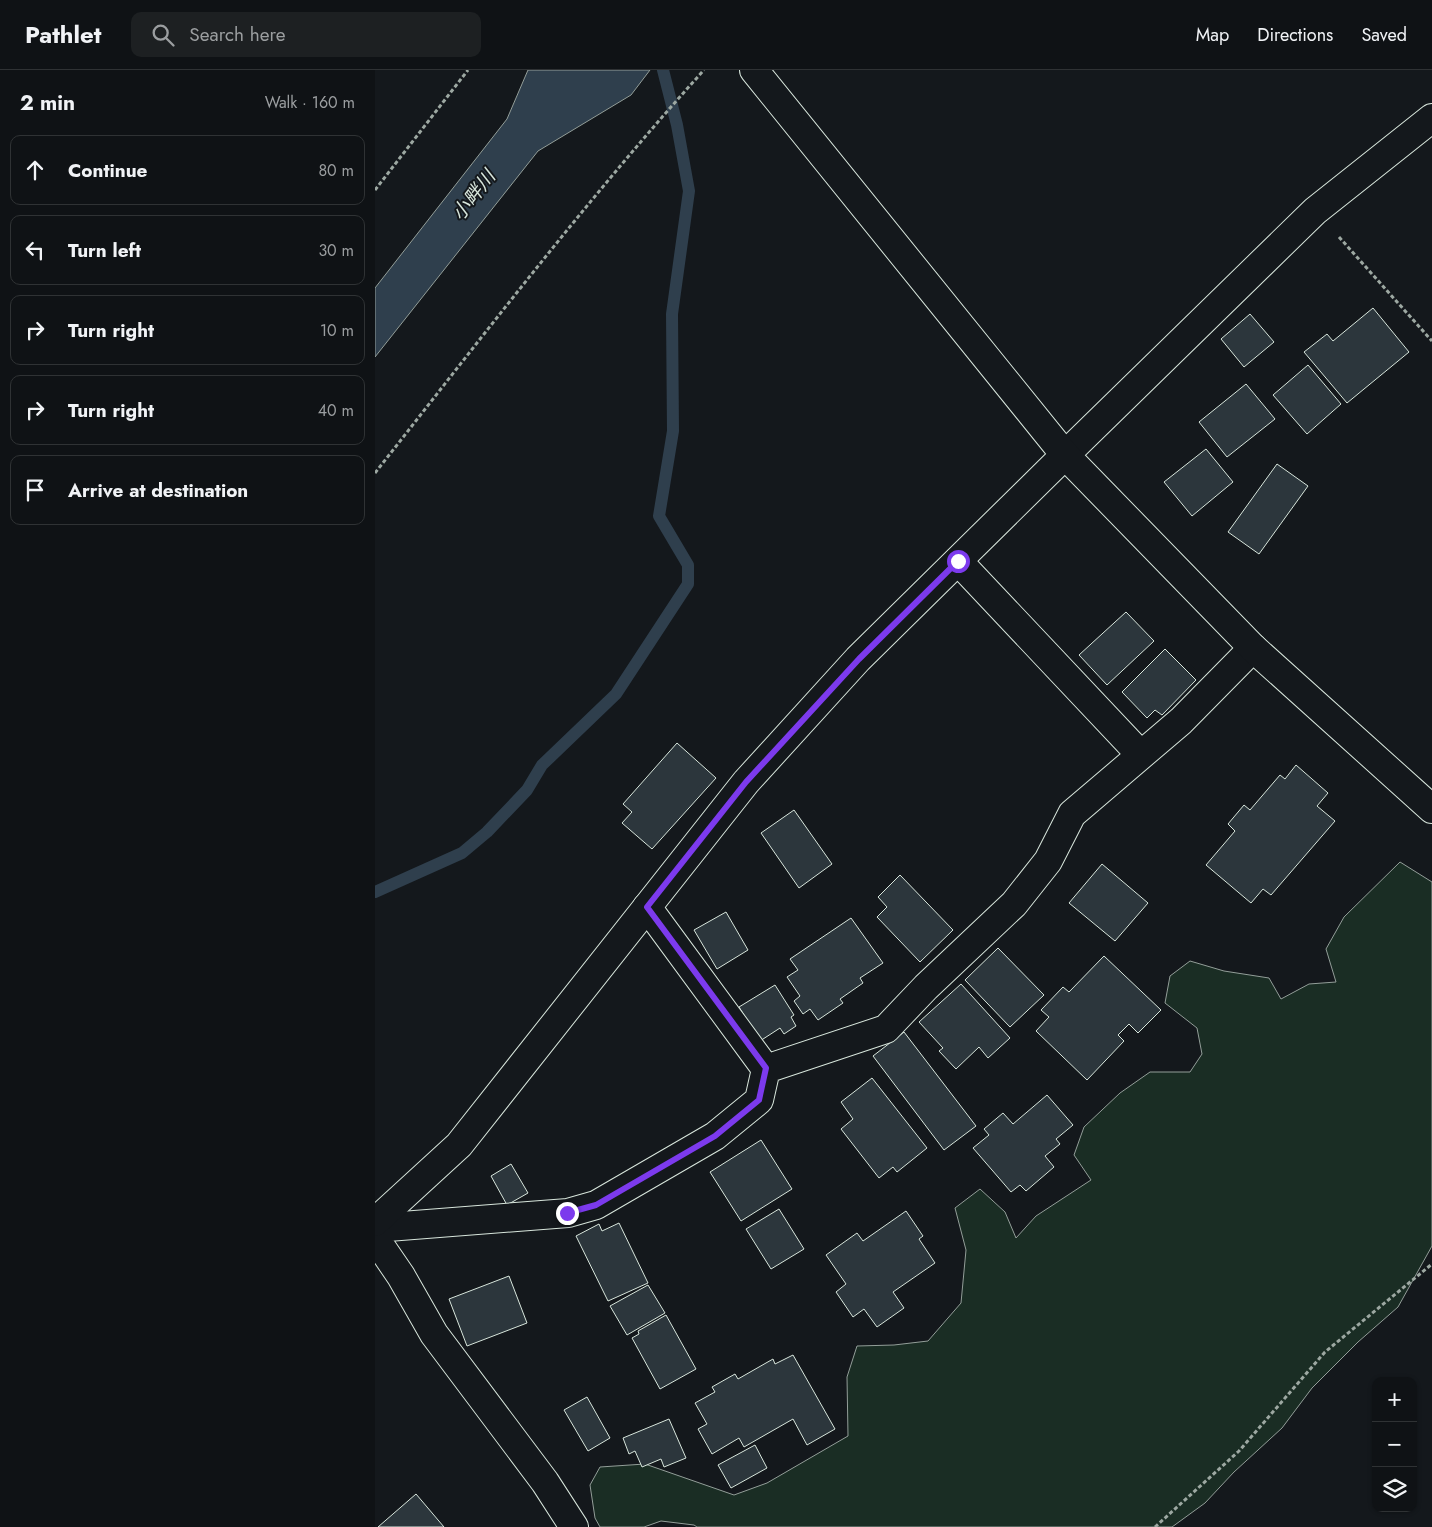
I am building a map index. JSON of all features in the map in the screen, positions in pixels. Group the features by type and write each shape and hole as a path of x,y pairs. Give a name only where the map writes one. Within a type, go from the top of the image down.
{"street":[{"path":"754,70 1065,455 1253,648 1432,809"},
{"path":"375,1222 459,1145 746,782 859,659 1315,211 1432,118"},
{"path":"958,561 1141,755"},
{"path":"766,1068 886,1029 1014,904 1048,861 1072,814 1181,721 1253,648"},
{"path":"375,1228 567,1213 596,1205 715,1136 759,1100 766,1068 647,907"},
{"path":"375,1238 401,1276 433,1334 545,1482 574,1527"}],"path":[{"path":"375,190 468,70"},
{"path":"375,473 479,340 650,130 704,70"},
{"path":"1315,211 1432,341"},
{"path":"1155,1527 1239,1451 1325,1352 1432,1264"}],"green space":[{"path":"1400,862 1432,882 1432,1246 1398,1307 1358,1342 1312,1388 1282,1428 1234,1472 1205,1503 1172,1527 697,1527 661,1521 644,1527 600,1527 595,1518 590,1485 600,1467 645,1464 734,1495 767,1483 848,1436 847,1377 857,1346 894,1345 928,1341 961,1303 966,1250 955,1208 980,1189 1005,1212 1016,1238 1036,1216 1091,1180 1074,1155 1084,1127 1120,1093 1150,1072 1190,1072 1202,1054 1197,1028 1165,1003 1170,976 1190,961 1224,971 1269,978 1281,999 1309,984 1336,982 1326,949 1344,917"}],"water":[{"name":"小畔川","path":"528,70 650,70 631,95 538,151 375,357 375,288 507,119"}],"building":[{"path":"1373,308 1409,352 1347,403 1304,352 1327,334 1333,341"},
{"path":"1250,314 1274,342 1244,367 1221,339"},
{"path":"1308,365 1341,404 1307,434 1273,395"},
{"path":"1246,384 1275,419 1227,457 1199,422"},
{"path":"1206,449 1233,482 1192,516 1164,482"},
{"path":"1277,464 1308,486 1259,554 1228,532"},
{"path":"1126,612 1154,641 1107,685 1079,655"},
{"path":"1165,649 1196,680 1162,715 1155,710 1147,718 1122,692"},
{"path":"677,743 716,778 652,849 622,823 632,812 623,804"},
{"path":"1296,765 1328,793 1317,806 1335,821 1271,895 1263,889 1251,903 1206,865 1235,831 1228,824 1244,805 1250,810 1280,775 1285,779"},
{"path":"794,810 832,864 799,888 761,833"},
{"path":"1102,864 1148,903 1115,941 1069,903"},
{"path":"900,875 953,930 920,962 877,917 887,907 878,897"},
{"path":"726,912 748,950 717,969 694,930"},
{"path":"851,918 883,963 860,978 863,983 840,999 843,1003 818,1020 810,1009 803,1014 794,1001 800,996 787,977 798,970 790,959"},
{"path":"998,948 1044,995 1010,1027 965,980"},
{"path":"1104,956 1161,1010 1138,1033 1129,1024 1118,1035 1124,1041 1087,1080 1036,1031 1049,1017 1041,1010 1063,987 1069,992"},
{"path":"961,984 1010,1038 988,1058 979,1047 956,1069 939,1051 943,1048 919,1022"},
{"path":"775,985 794,1015 791,1017 796,1026 784,1034 780,1028 760,1041 739,1007"},
{"path":"904,1032 976,1126 944,1150 873,1056"},
{"path":"872,1078 927,1148 897,1172 893,1167 879,1178 841,1129 853,1119 841,1102"},
{"path":"1047,1095 1073,1125 1056,1139 1060,1144 1045,1156 1054,1167 1026,1191 1020,1185 1011,1192 973,1148 989,1135 984,1129 1003,1113 1013,1124"},
{"path":"761,1140 792,1189 741,1221 710,1172"},
{"path":"511,1164 528,1193 507,1205 491,1176"},
{"path":"779,1209 804,1249 771,1269 746,1229"},
{"path":"906,1211 923,1236 919,1239 935,1263 893,1292 904,1308 877,1327 864,1309 853,1317 836,1292 846,1284 826,1255 857,1233 863,1241"},
{"path":"619,1223 648,1283 608,1301 576,1236 599,1224 602,1231"},
{"path":"509,1276 527,1323 467,1346 449,1299"},
{"path":"648,1285 665,1313 627,1335 610,1306"},
{"path":"666,1315 696,1369 660,1389 632,1338 639,1334 638,1331"},
{"path":"793,1355 835,1429 807,1445 793,1419 744,1447 739,1438 712,1454 698,1429 707,1424 695,1403 715,1392 712,1387 735,1374 738,1379 773,1359 775,1364"},
{"path":"587,1397 610,1438 588,1451 564,1410"},
{"path":"669,1419 686,1458 664,1467 661,1459 642,1467 635,1451 629,1454 623,1438"},
{"path":"755,1445 767,1468 731,1488 718,1465"},
{"path":"416,1494 444,1527 378,1527"}],"waterway":[{"path":"375,892 462,853 487,832 527,790 542,765 616,694 688,584 688,565 659,516 673,431 672,314 689,191 677,125 663,70"}],"route":[{"path":"567,1213 596,1205 715,1136 759,1100 766,1068 647,907 746,782 859,659 958,561"}]}
